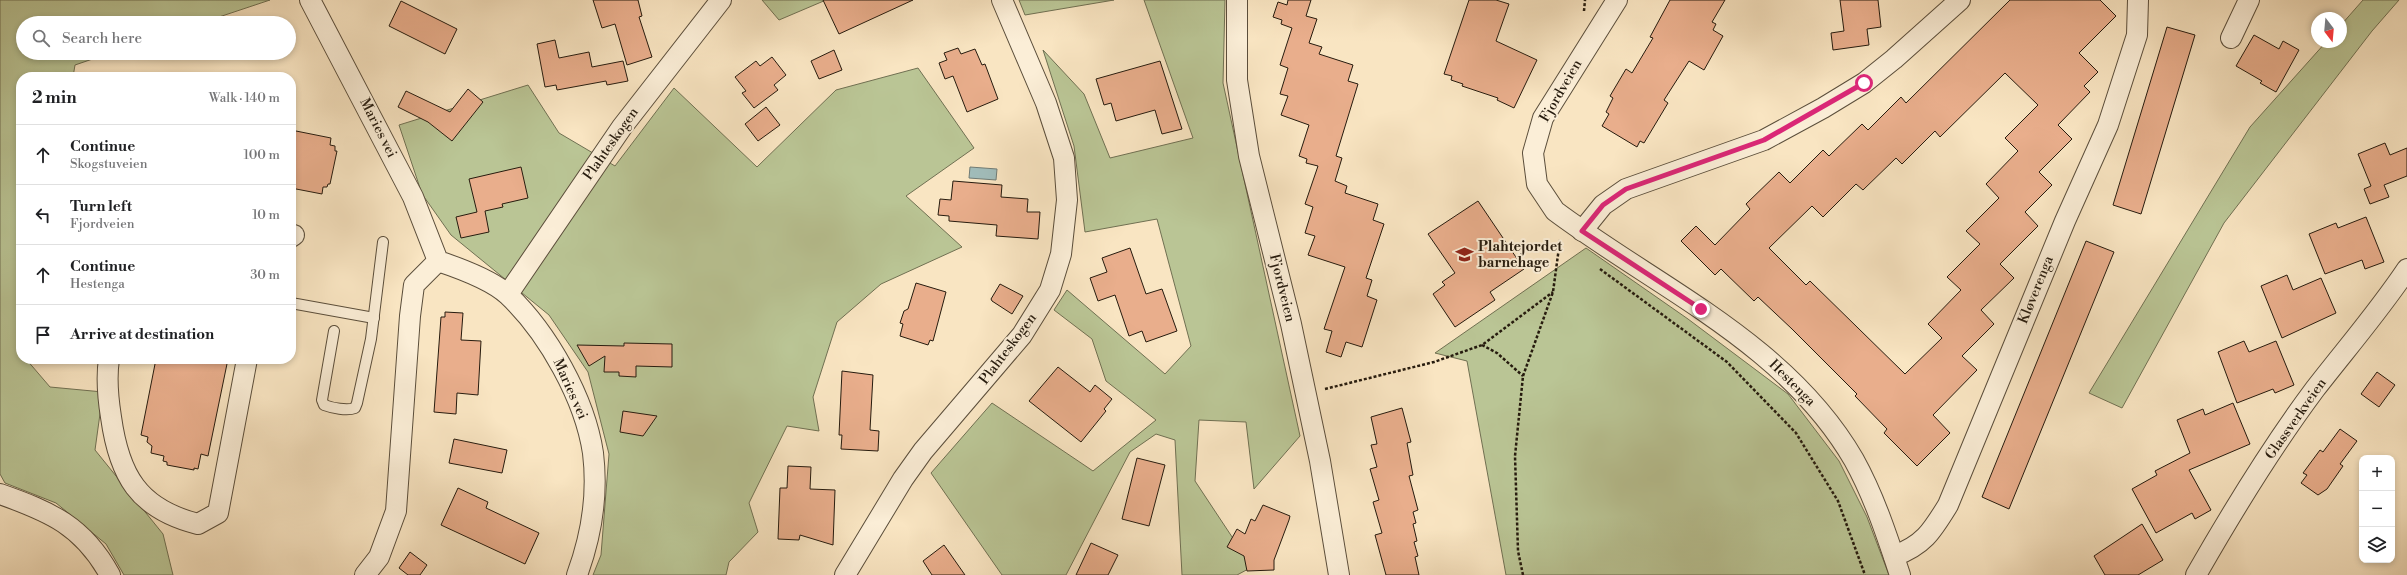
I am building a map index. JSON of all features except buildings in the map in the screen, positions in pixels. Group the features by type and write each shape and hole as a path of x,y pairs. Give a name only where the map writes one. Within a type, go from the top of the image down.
{"street":[{"name":"Maries vei","path":"310,0 413,197 438,261 466,271 508,294 537,328 557,358 575,394 593,453 592,522 577,575"},
{"name":"Plahteskogen","path":"508,294 622,127 721,0"},
{"name":"Plahteskogen","path":"845,575 902,479 923,451 1022,335 1050,290 1061,254 1067,200 1064,158 1046,103 1002,0"},
{"name":"Fjordveien","path":"1237,0 1237,80 1249,156 1306,394 1320,461 1339,575"},
{"name":"Fjordveien","path":"1612,251 1582,231 1555,210 1537,184 1533,153 1543,118 1617,0"},
{"path":"1582,231 1603,205 1626,189 1764,140 1823,108 1864,83 1894,59 1960,0"},
{"name":"Kløverenga","path":"1894,556 1912,549 1930,534 1948,505 2065,222 2108,125 2137,35 2138,0"},
{"path":"2231,38 2249,0"},
{"name":"Hestenga","path":"1612,251 1748,342 1800,388 1831,425 1854,460 1878,511 1900,575"},
{"path":"365,575 379,557 396,510 410,316 414,285 424,273 438,261"},
{"name":"Glassverkveien","path":"2196,575 2228,520 2314,390 2391,292 2407,269"},
{"path":"109,364 108,396 115,446 123,469 137,492 156,507 178,519 198,524 218,513 246,364"},
{"path":"0,494 61,519 82,535 110,575"}],"lane":[{"path":"334,331 322,400 324,405 351,410 357,403 374,318 384,242"},
{"path":"296,304 374,318"}],"path":[{"path":"1523,575 1518,551 1515,456 1523,376 1553,292 1560,240"},
{"path":"1306,394 1434,362 1482,345 1553,292"},
{"path":"1482,345 1497,353 1523,376"}],"green space":[{"path":"0,0 270,0 222,16 16,16 16,60 90,60 75,65 74,72 16,72 16,364 30,364 50,387 103,392 95,450 163,534 173,575 124,575 106,544 56,503 5,483 0,474"},
{"path":"762,0 826,0 779,20"},
{"path":"1019,0 1114,0 1025,15"},
{"path":"1144,0 1225,0 1223,83 1300,436 1254,489 1246,422 1199,420 1195,481 1252,567 1237,575 1182,575 1175,440 1156,434 1130,452 1066,575 1002,575 931,473 992,403 1093,471 1156,420 1106,381 1092,339 1054,310 1067,290 1165,374 1191,346 1157,219 1085,232 1074,146 1043,50 1084,94 1110,158 1193,138"},
{"path":"2363,0 2399,0 2372,31 2224,223 2122,408 2089,393 2250,127 2321,48 2347,48 2347,18"},
{"path":"918,68 974,148 906,196 962,247 881,284 837,322 813,397 819,431 787,426 749,503 758,532 729,562 726,575 593,575 601,555 609,454 588,372 549,315 451,235 422,194 399,125 528,85 559,133 615,166 674,88 757,167 836,90"},
{"path":"1586,248 1688,319 1788,394 1839,461 1867,517 1889,575 1506,575 1467,361 1435,353"}],"water":[{"path":"970,167 997,169 996,180 969,178"}],"place":[{"name":"Plahtejordet barnehage","path":"1465,255"}],"route":[{"path":"1701,309 1582,231 1603,205 1626,189 1698,165 1764,140 1823,108 1864,83"}]}
